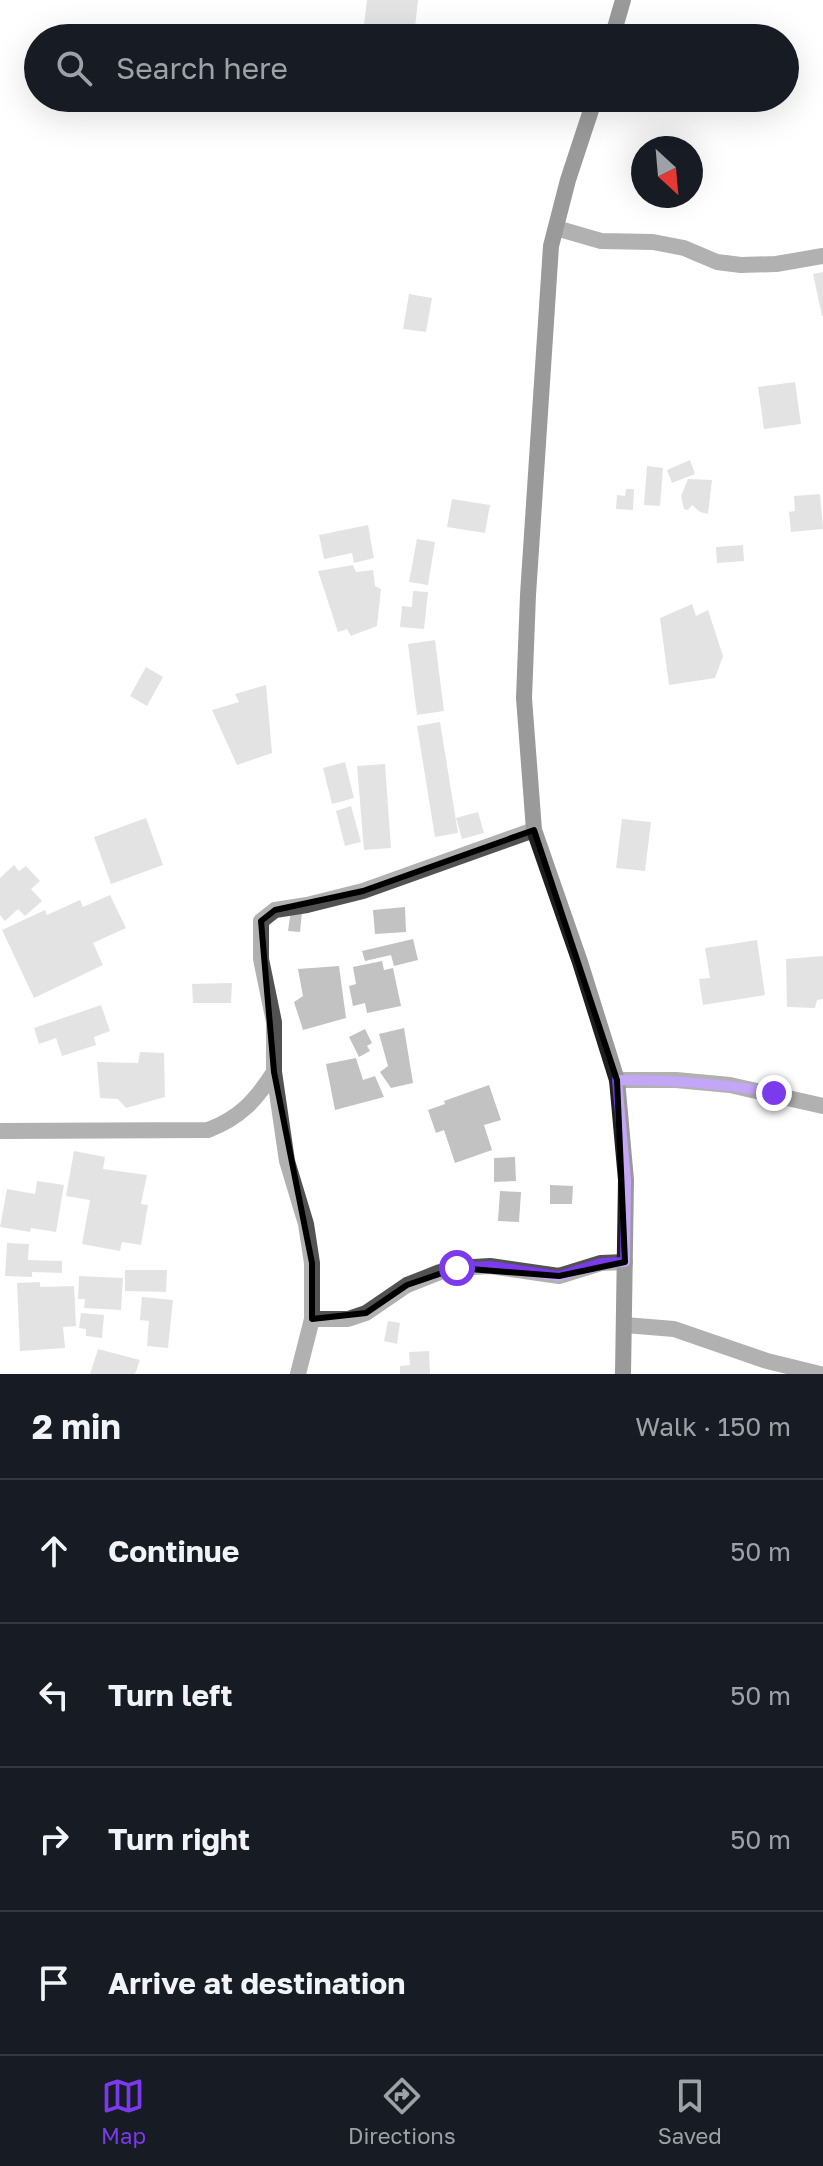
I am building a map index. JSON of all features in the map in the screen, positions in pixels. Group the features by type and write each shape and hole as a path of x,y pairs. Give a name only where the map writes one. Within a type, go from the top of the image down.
{"main road":[{"path":"616,24 623,0"},
{"path":"590,112 551,246 524,698 534,830 617,1080 626,1180 623,1374"}],"street":[{"path":"556,228 601,241 653,242 684,248 717,262 741,265 776,264 823,256"},
{"path":"298,1374 312,1319 310,1250 306,1224 287,1161 274,1072 274,1022 261,959 261,921 275,910 363,891 534,830"},
{"path":"0,1131 208,1130 226,1123 246,1109 274,1072"},
{"path":"617,1080 676,1080 730,1085 823,1106"},
{"path":"312,1319 339,1320 366,1313 419,1279 457,1268 490,1266 559,1276 601,1263 625,1262"},
{"path":"625,1325 674,1329 767,1361 820,1374"}],"highlighted area":[{"path":"534,830 617,1080 625,1262 559,1276 457,1268 407,1285 366,1313 312,1319 312,1263 274,1072 261,921 275,910 363,891"}],"building":[{"path":"367,0 418,0 415,24 364,24"},
{"path":"823,272 823,316 822,316 813,274"},
{"path":"409,294 432,298 426,332 403,329"},
{"path":"795,382 801,424 764,429 758,387"},
{"path":"690,460 695,474 672,483 667,470"},
{"path":"647,466 663,468 660,506 644,505"},
{"path":"688,479 712,480 708,514 692,505 688,510 684,509 681,496"},
{"path":"626,489 634,489 633,510 616,509 617,495 625,496"},
{"path":"820,494 823,529 791,532 789,512 795,511 794,496"},
{"path":"452,499 490,505 485,533 447,527"},
{"path":"368,525 374,558 354,563 352,553 324,559 319,535"},
{"path":"417,539 435,542 428,585 409,582"},
{"path":"743,545 744,561 717,563 716,547"},
{"path":"353,565 356,572 373,570 375,586 381,589 377,626 351,636 347,629 338,632 318,571"},
{"path":"413,591 428,592 424,629 400,627 402,606 412,607"},
{"path":"692,604 696,616 708,610 723,656 715,678 669,685 660,618"},
{"path":"435,640 444,711 417,715 408,644"},
{"path":"146,667 163,677 147,706 130,696"},
{"path":"266,685 272,753 237,765 212,710 239,702 235,694"},
{"path":"440,722 458,833 435,837 417,726"},
{"path":"345,762 354,798 332,804 323,768"},
{"path":"385,764 391,848 364,850 357,766"},
{"path":"351,806 361,842 345,846 336,811"},
{"path":"478,812 484,833 462,839 456,818"},
{"path":"146,818 163,865 111,884 94,837"},
{"path":"622,819 651,822 645,871 616,868"},
{"path":"14,865 19,871 26,866 40,881 31,889 42,901 25,916 18,909 5,921 0,915 0,878"},
{"path":"110,895 126,928 93,943 103,965 34,998 2,930 45,910 47,915 80,900 83,907"},
{"path":"405,907 406,932 375,934 373,910"},
{"path":"291,910 302,912 300,932 288,931"},
{"path":"413,939 418,960 394,966 391,955 365,961 362,951"},
{"path":"757,940 765,995 703,1005 699,979 710,978 705,948"},
{"path":"823,956 823,999 817,1000 815,1008 787,1007 786,959"},
{"path":"382,961 384,970 393,968 401,1006 367,1013 365,1003 353,1006 349,986 356,984 353,967"},
{"path":"339,966 346,1018 303,1030 294,1002 303,996 298,969"},
{"path":"232,983 231,1003 193,1003 192,984"},
{"path":"101,1005 110,1031 94,1037 96,1045 62,1056 56,1038 39,1044 34,1028"},
{"path":"404,1028 413,1083 391,1088 380,1072 388,1066 379,1034"},
{"path":"365,1029 372,1043 367,1046 370,1051 359,1057 349,1037"},
{"path":"140,1052 164,1053 165,1097 126,1108 118,1099 100,1098 97,1062 138,1063"},
{"path":"356,1058 363,1080 375,1076 384,1097 335,1110 326,1064"},
{"path":"489,1085 501,1120 484,1125 492,1150 455,1163 444,1130 436,1133 428,1110"},
{"path":"74,1151 105,1157 103,1169 147,1175 141,1204 148,1205 141,1245 122,1242 120,1251 82,1244 90,1200 66,1196"},
{"path":"515,1157 516,1181 494,1182 494,1158"},
{"path":"37,1181 64,1185 56,1232 0,1227 7,1189 35,1194"},
{"path":"550,1185 573,1186 572,1204 550,1204"},
{"path":"500,1191 521,1192 519,1222 498,1221"},
{"path":"7,1243 29,1244 28,1260 62,1261 62,1273 32,1272 32,1277 5,1276"},
{"path":"125,1270 167,1270 166,1292 125,1291"},
{"path":"79,1276 123,1278 121,1310 84,1308 85,1299 78,1299"},
{"path":"40,1282 40,1287 74,1286 76,1326 63,1327 65,1348 20,1351 17,1283"},
{"path":"142,1297 173,1300 168,1348 147,1346 149,1321 140,1320"},
{"path":"81,1313 104,1315 102,1338 86,1336 86,1329 79,1328"},
{"path":"388,1321 400,1323 397,1344 384,1341"},
{"path":"98,1349 140,1360 135,1374 90,1374"},
{"path":"429,1351 430,1374 400,1374 400,1366 410,1365 409,1352"}],"route":[{"path":"457,1268 504,1267 559,1276 601,1263 625,1262 626,1180 617,1080 676,1080 774,1093"}]}
